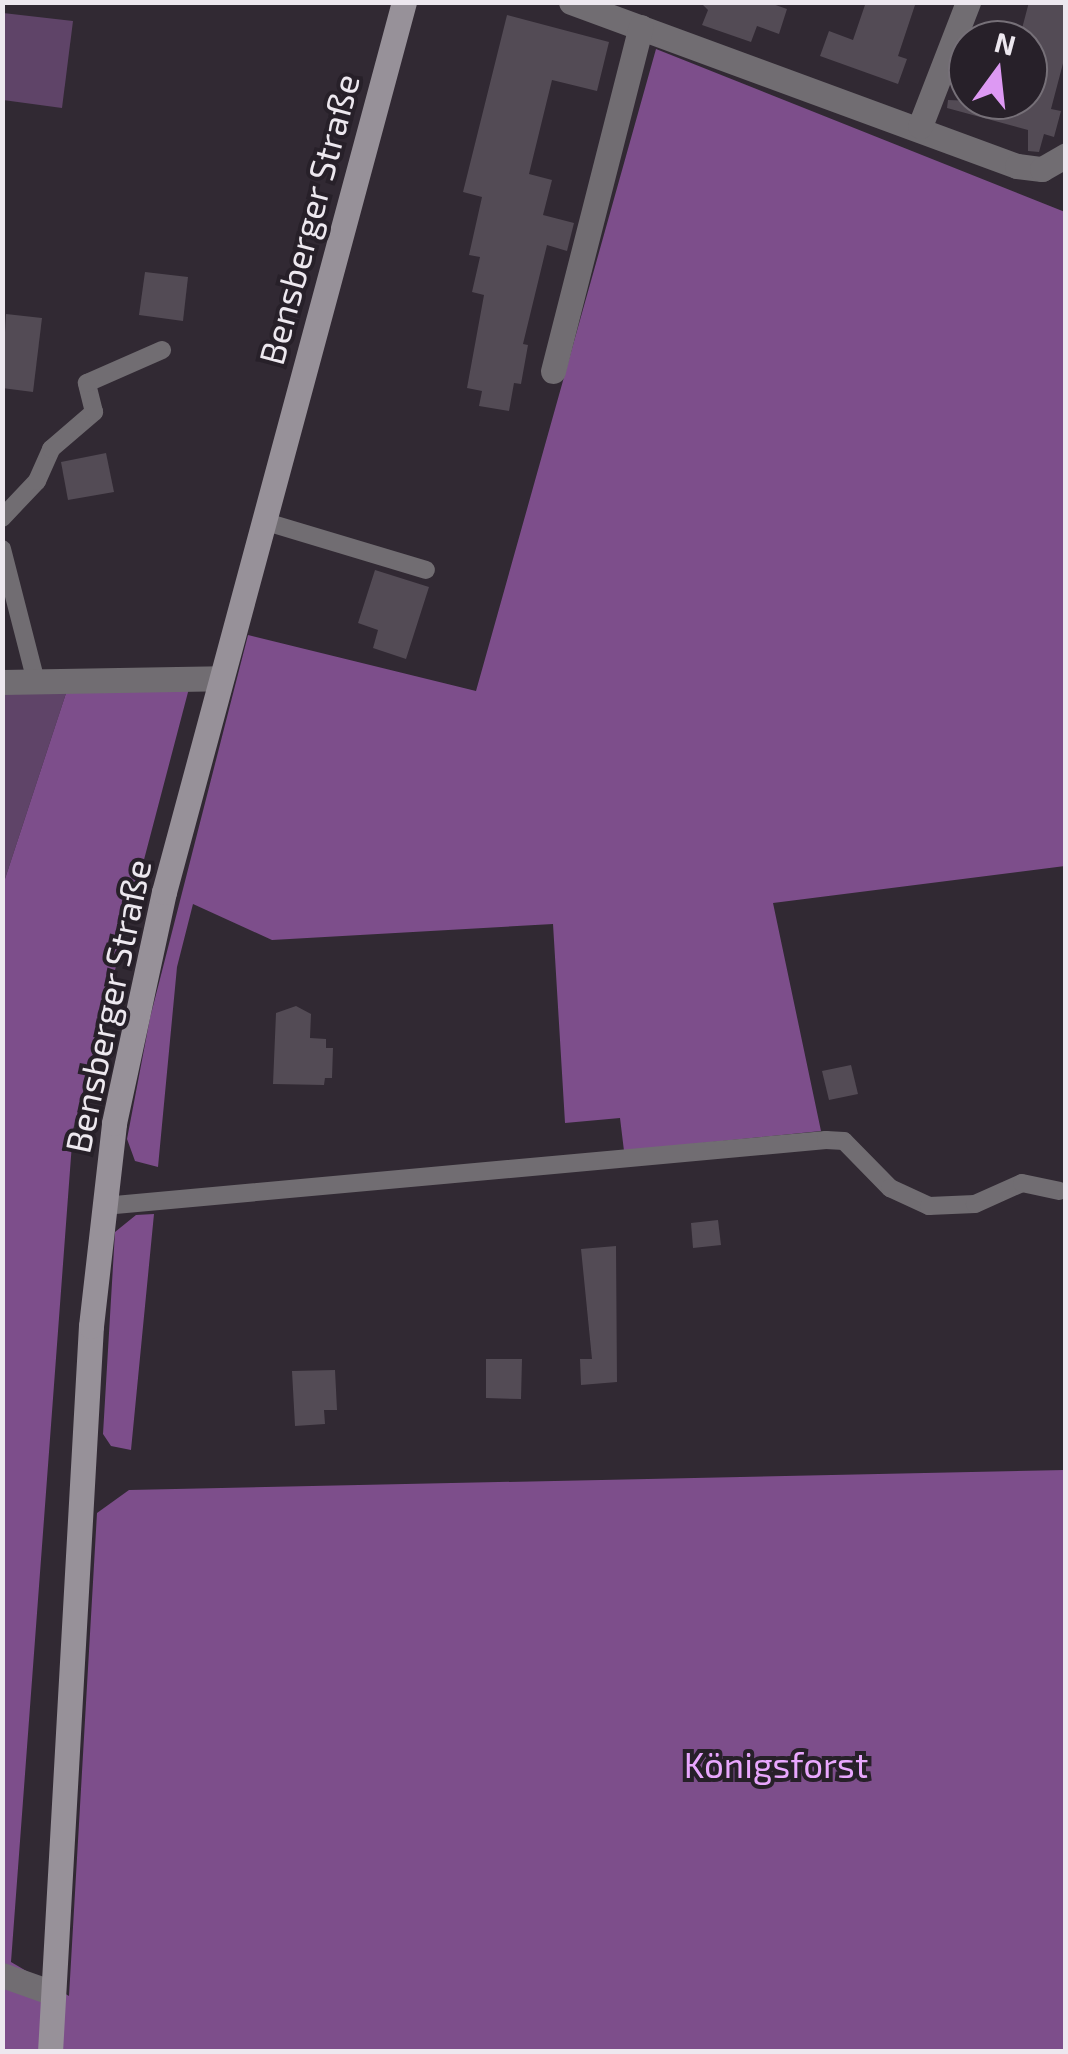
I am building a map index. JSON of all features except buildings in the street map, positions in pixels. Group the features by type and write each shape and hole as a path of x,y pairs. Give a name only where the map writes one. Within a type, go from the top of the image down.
{"main road":[{"name":"Bensberger Straße","path":"50,2052 92,1326 104,1206 131,1029 262,522 404,2"}],"street":[{"path":"571,2 639,18 1018,166 1054,172 1066,155"},
{"path":"920,126 968,2"},
{"path":"553,371 639,18"},
{"path":"2,682 221,678"},
{"path":"2,1975 53,1993"}],"lane":[{"path":"2,518 38,481 51,449 94,412 87,383 162,350"},
{"path":"262,522 426,570"},
{"path":"2,550 36,681"},
{"path":"104,1206 826,1140 844,1141 890,1188 929,1206 974,1204 1022,1183 1059,1190"}],"shaded area":[{"path":"3,13 73,21 62,108 3,100"},
{"path":"73,672 3,885 3,679"}],"green space":[{"path":"656,49 1065,212 1065,866 773,903 821,1131 624,1151 620,1118 565,1123 553,924 272,940 193,904 177,967 158,1167 135,1161 127,1139 150,1018 248,635 476,691"},
{"name":"Königsforst","path":"73,672 192,677 73,1130 11,1962 69,1996 97,1513 129,1490 1065,1470 1065,2051 3,2052 3,885"},
{"path":"154,1214 131,1450 111,1446 103,1434 115,1232 136,1215"}]}
